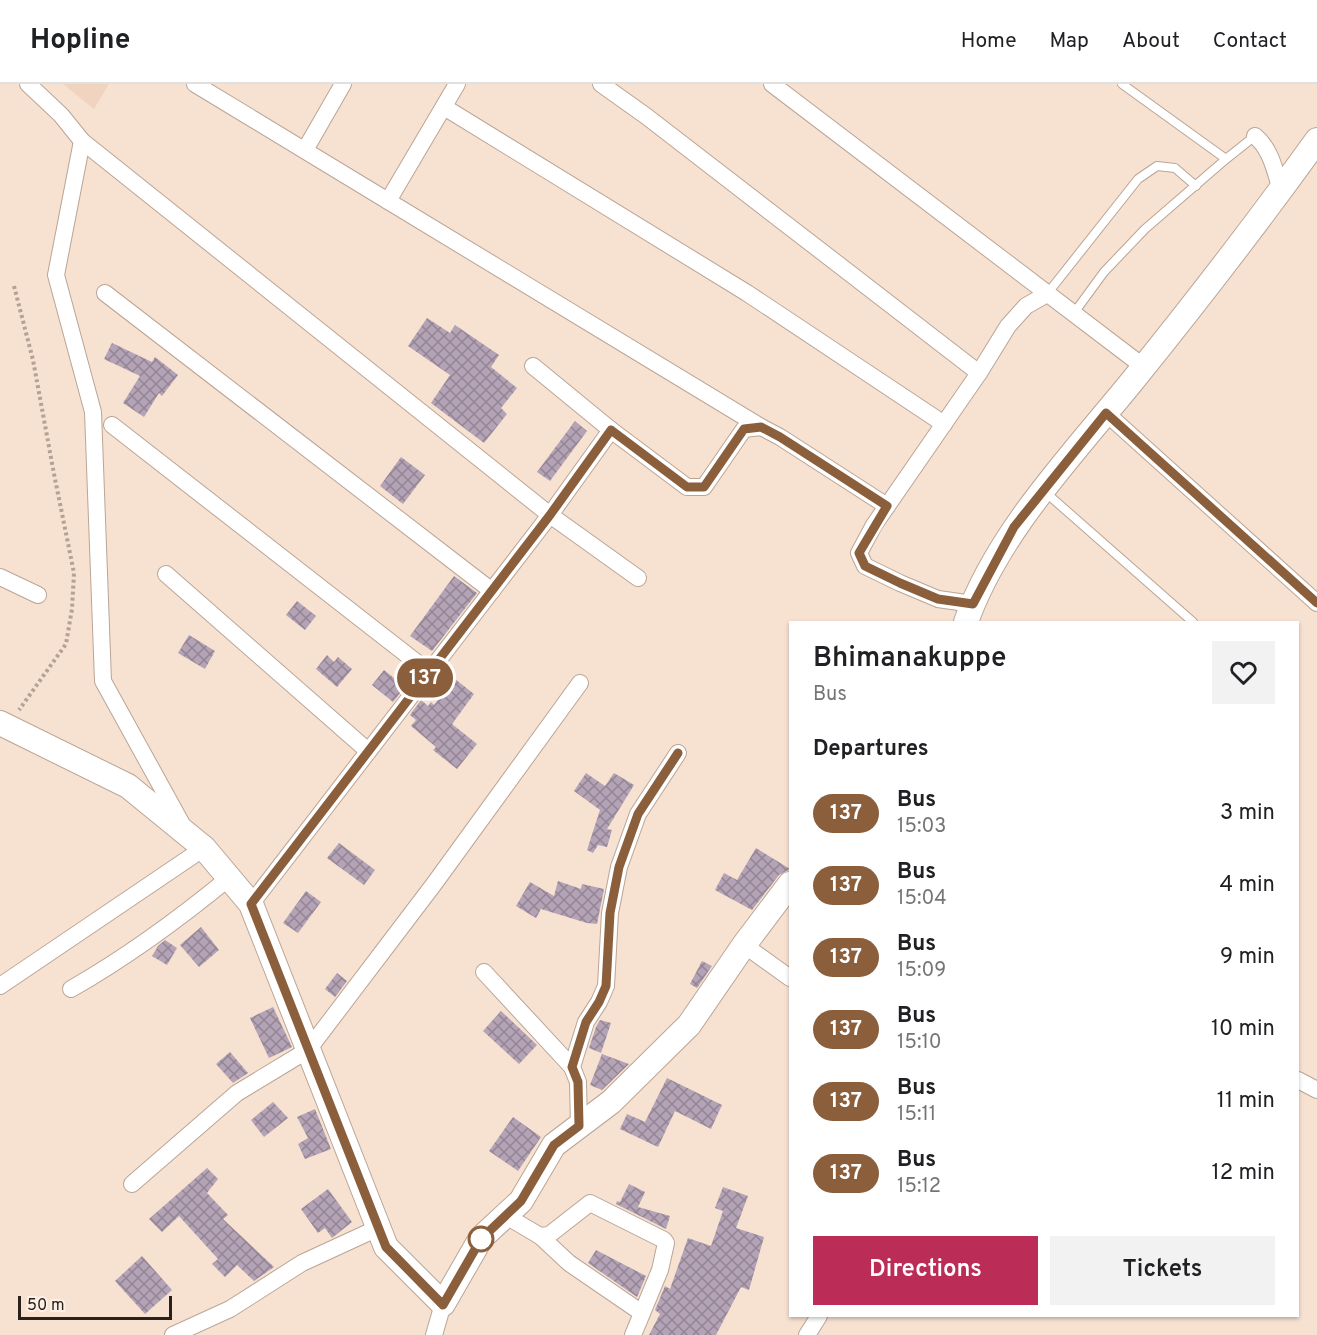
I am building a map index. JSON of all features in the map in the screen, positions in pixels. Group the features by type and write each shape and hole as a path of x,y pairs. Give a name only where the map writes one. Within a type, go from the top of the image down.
{"street":[{"path":"28,84 61,115 82,141 550,515 638,578"},
{"path":"195,84 780,437 887,506"},
{"path":"305,150 343,84"},
{"path":"388,201 457,84"},
{"path":"601,84 646,116 979,373"},
{"path":"772,84 1144,367"},
{"path":"444,107 747,293 944,424"},
{"path":"1255,136 1263,142 1281,190"},
{"path":"1047,294 1026,306 1008,326 979,373 887,506 859,553 865,566 969,613 1014,527 1218,275 1317,140"},
{"path":"82,141 56,275 93,412 103,681 196,841"},
{"path":"105,293 492,591"},
{"path":"533,366 611,430 687,487 704,487 744,429 761,427"},
{"path":"1106,413 1317,603"},
{"path":"112,425 429,672"},
{"path":"251,904 550,515 611,430"},
{"path":"166,574 368,751"},
{"path":"0,577 39,595"},
{"path":"132,1185 237,1093 308,1050 434,884 580,683"},
{"path":"4,725 128,786 196,841 230,877 251,904 386,1247 443,1305"},
{"path":"572,1067 586,1022 606,986 610,913 619,867 638,814 678,753"},
{"path":"0,986 196,841"},
{"path":"71,989 108,968 183,916 230,877"},
{"path":"434,1335 443,1305 481,1239 521,1201 554,1145 611,1102 689,1026 744,945 789,885"},
{"path":"744,945 789,977"},
{"path":"484,972 572,1067 578,1082 579,1126"},
{"path":"1299,1081 1317,1090"},
{"path":"540,1236 549,1235 590,1203 664,1240 666,1244 662,1263 633,1335"},
{"path":"506,1216 540,1236 568,1263 642,1313"},
{"path":"173,1335 230,1309 302,1263 378,1228"},
{"path":"807,1335 818,1317"}],"lane":[{"path":"1122,84 1226,159"},
{"path":"1074,313 1104,272 1145,229 1255,136"},
{"path":"1047,294 1138,179 1157,166 1175,168 1196,186"},
{"path":"1044,491 1192,621"}],"path":[{"path":"4,725 66,644 75,573 33,360 14,286"}],"shaded area":[{"path":"63,84 109,84 94,109"}],"building":[{"path":"427,318 450,333 455,325 499,355 491,367 517,388 501,408 507,414 484,443 431,403 450,375 408,346"},
{"path":"112,343 152,362 155,357 178,375 162,396 159,393 144,417 123,403 140,376 104,359"},
{"path":"575,421 587,431 550,481 537,472"},
{"path":"401,457 425,475 403,504 380,486"},
{"path":"454,576 477,593 432,651 410,636"},
{"path":"297,601 316,616 305,630 286,615"},
{"path":"189,635 215,651 205,669 178,653"},
{"path":"327,655 334,662 338,657 352,669 337,687 316,669"},
{"path":"384,670 405,687 393,702 372,685"},
{"path":"455,679 474,694 452,724 477,744 457,769 433,750 436,747 411,726 416,720 410,715 421,700 428,706 431,702 434,705"},
{"path":"586,773 605,786 614,773 634,785 607,829 612,830 607,847 598,845 593,853 587,850 600,810 574,791"},
{"path":"339,843 375,870 364,885 327,858"},
{"path":"756,848 789,868 779,875 752,910 715,890 724,873 737,880"},
{"path":"558,881 581,889 582,884 604,889 597,924 541,909 536,918 516,906 530,882 554,896"},
{"path":"306,891 321,902 298,933 283,923"},
{"path":"201,927 219,950 199,967 180,945"},
{"path":"165,940 177,948 167,965 152,956"},
{"path":"702,961 712,966 697,988 690,984"},
{"path":"337,973 347,981 335,997 325,989"},
{"path":"273,1007 292,1047 269,1058 250,1018"},
{"path":"501,1011 537,1045 519,1064 483,1031"},
{"path":"600,1020 611,1023 601,1053 589,1048"},
{"path":"230,1052 248,1073 233,1083 216,1064"},
{"path":"602,1054 629,1064 602,1090 590,1085"},
{"path":"667,1078 722,1105 711,1129 675,1111 658,1147 620,1129 627,1114 645,1122"},
{"path":"273,1102 288,1118 264,1137 251,1120"},
{"path":"315,1109 331,1149 305,1159 298,1144 308,1138 297,1117"},
{"path":"513,1117 541,1137 518,1171 489,1151"},
{"path":"207,1168 218,1179 207,1193 228,1215 223,1219 274,1267 254,1281 237,1265 225,1277 212,1264 218,1259 179,1216 162,1232 149,1219"},
{"path":"629,1184 645,1192 638,1207 670,1216 666,1229 616,1204 617,1201 620,1202"},
{"path":"723,1187 748,1196 736,1228 764,1237 749,1290 741,1287 716,1335 649,1335 660,1314 655,1310 665,1286 670,1289 688,1238 711,1246 723,1211 715,1208"},
{"path":"328,1189 352,1222 332,1238 325,1228 318,1233 301,1209"},
{"path":"596,1250 646,1276 637,1297 588,1263"},
{"path":"142,1256 172,1290 145,1314 115,1281"}],"bus line":[{"name":"137","path":"678,753 638,814 619,867 610,913 606,986 586,1022 572,1067 578,1082 579,1126 554,1145 521,1201 481,1239 443,1305 386,1247 251,904 550,515 611,430 687,487 699,488 704,487 744,429 761,427 887,506 859,553 865,566 938,599 973,604 1014,527 1106,413 1317,603"}]}
